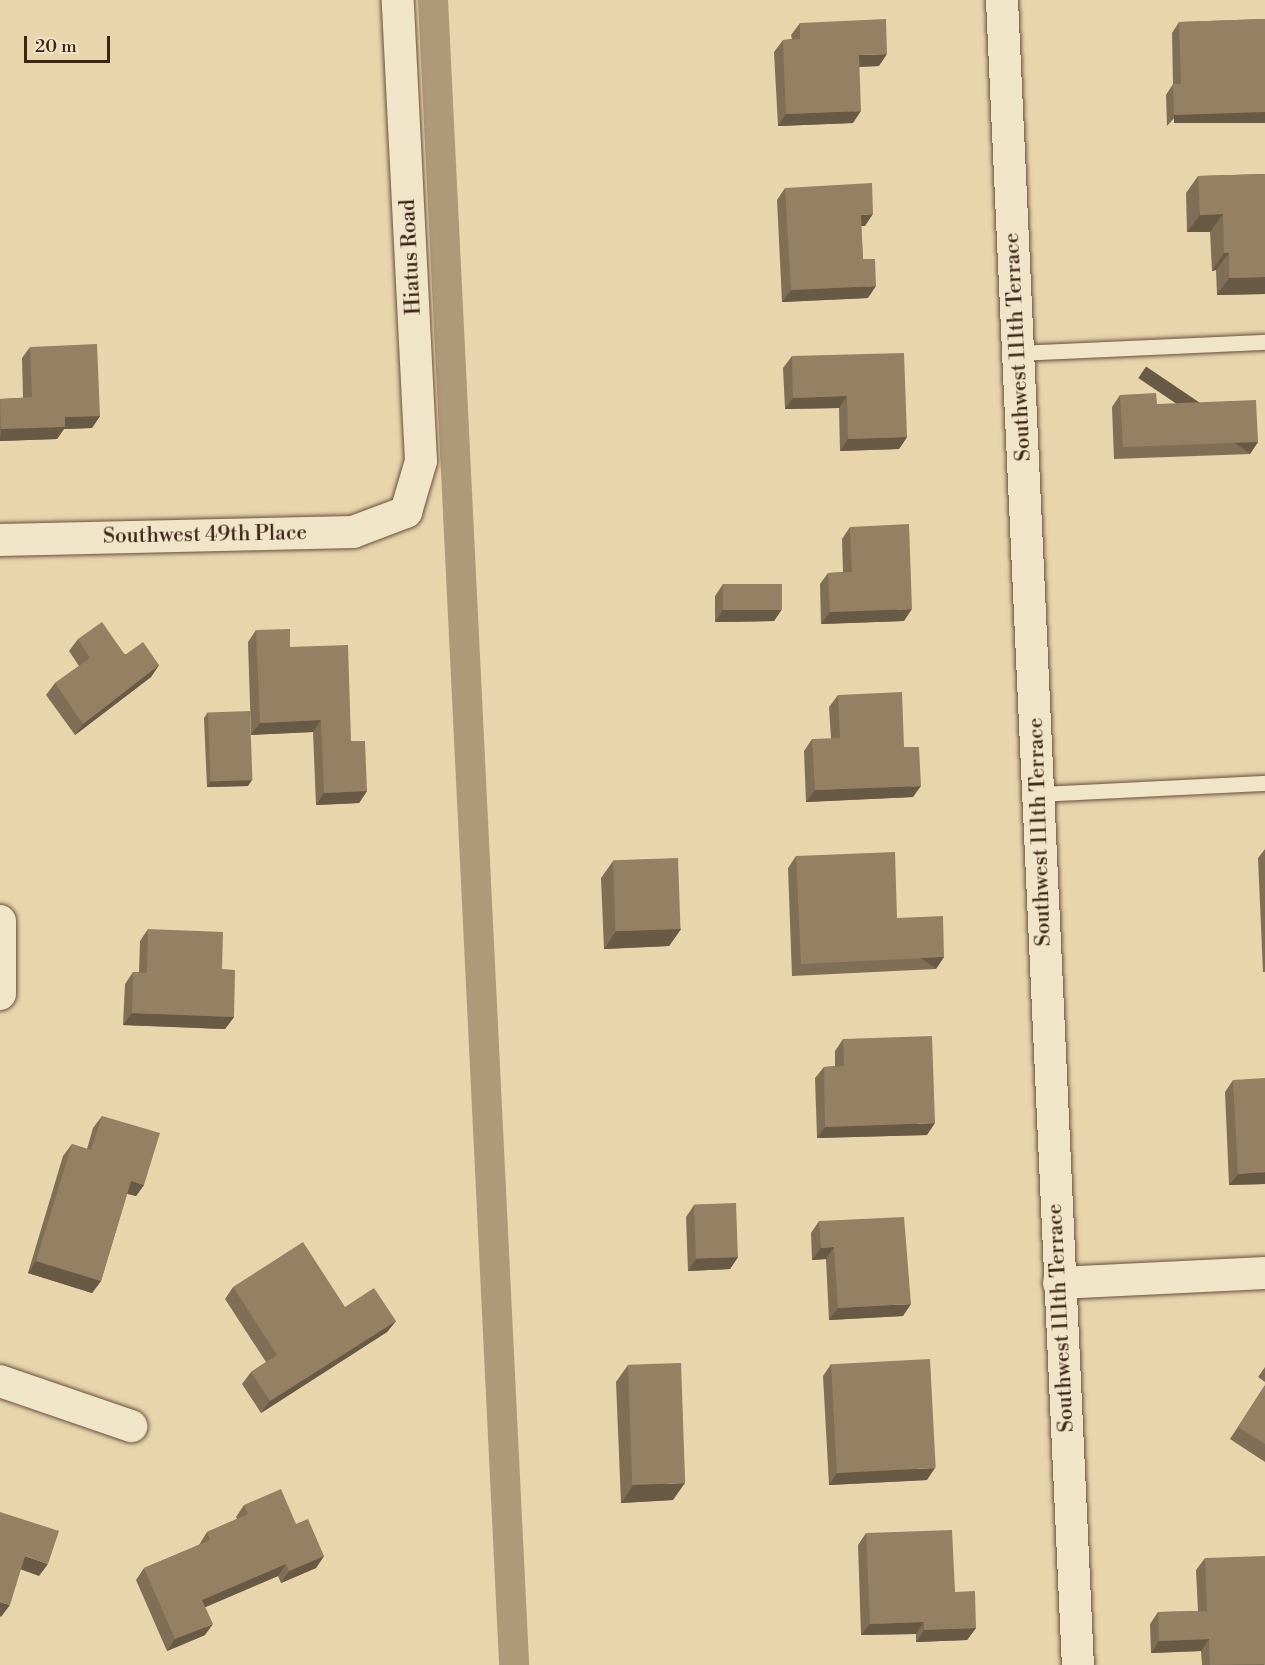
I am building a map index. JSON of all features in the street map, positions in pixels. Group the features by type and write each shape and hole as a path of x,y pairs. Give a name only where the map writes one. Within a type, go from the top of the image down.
{"street":[{"name":"Hiatus Road","path":"398,0 421,461 406,512"},
{"name":"Southwest 111th Terrace","path":"1002,0 1078,1665"},
{"name":"Southwest 49th Place","path":"0,540 353,532 406,512"},
{"path":"0,921 0,994"},
{"path":"1059,1283 1265,1273"},
{"path":"0,1381 131,1426"}],"lane":[{"path":"1019,353 1265,342"},
{"path":"1039,794 1265,783"}],"building":[{"path":"886,19 887,54 859,55 861,111 786,114 783,40 800,39 800,23"},
{"path":"1265,19 1265,112 1174,115 1173,84 1181,84 1179,22"},
{"path":"1265,174 1265,277 1229,278 1229,253 1224,253 1223,214 1200,215 1198,176"},
{"path":"872,183 873,214 861,215 863,259 875,259 876,286 791,290 785,188"},
{"path":"97,344 100,416 65,417 65,427 1,429 0,399 32,397 30,347"},
{"path":"904,353 907,437 848,439 847,396 793,398 792,356"},
{"path":"1156,393 1157,404 1256,400 1258,442 1123,447 1120,395"},
{"path":"909,524 912,609 830,612 828,573 852,572 850,527"},
{"path":"723,584 782,584 782,610 723,610"},
{"path":"102,622 125,655 143,642 159,665 83,724 55,683 90,658 78,639"},
{"path":"290,629 290,647 348,645 351,741 365,741 367,791 324,793 321,720 260,723 256,630"},
{"path":"902,692 904,747 919,747 921,786 815,790 812,739 840,738 838,695"},
{"path":"250,711 252,780 210,781 208,712"},
{"path":"895,852 897,918 943,916 944,957 801,964 796,856"},
{"path":"678,858 680,929 616,931 613,860"},
{"path":"148,929 223,932 222,969 235,970 234,1017 132,1013 133,972 147,973"},
{"path":"932,1036 935,1123 825,1127 824,1067 844,1066 843,1039"},
{"path":"1265,1078 1265,1172 1238,1174 1233,1080"},
{"path":"102,1116 160,1133 144,1185 131,1181 101,1281 36,1261 72,1144 91,1150"},
{"path":"736,1203 738,1257 696,1258 694,1204"},
{"path":"904,1217 911,1304 838,1308 834,1247 821,1248 819,1221"},
{"path":"303,1242 345,1307 374,1288 396,1321 270,1401 251,1372 277,1355 233,1287"},
{"path":"930,1359 936,1468 837,1473 831,1364"},
{"path":"681,1363 685,1483 632,1485 628,1365"},
{"path":"1265,1386 1265,1444 1238,1427"},
{"path":"281,1489 296,1524 308,1519 324,1556 289,1571 286,1564 202,1600 213,1624 175,1639 144,1568 210,1540 207,1532 248,1514 244,1505"},
{"path":"0,1512 59,1531 48,1564 25,1556 10,1605 0,1602"},
{"path":"952,1530 955,1592 975,1591 976,1628 924,1630 924,1622 870,1624 866,1533"},
{"path":"1265,1556 1265,1664 1210,1665 1209,1639 1159,1641 1158,1612 1207,1611 1205,1558"}],"waterway":[{"path":"433,0 514,1665"}]}
